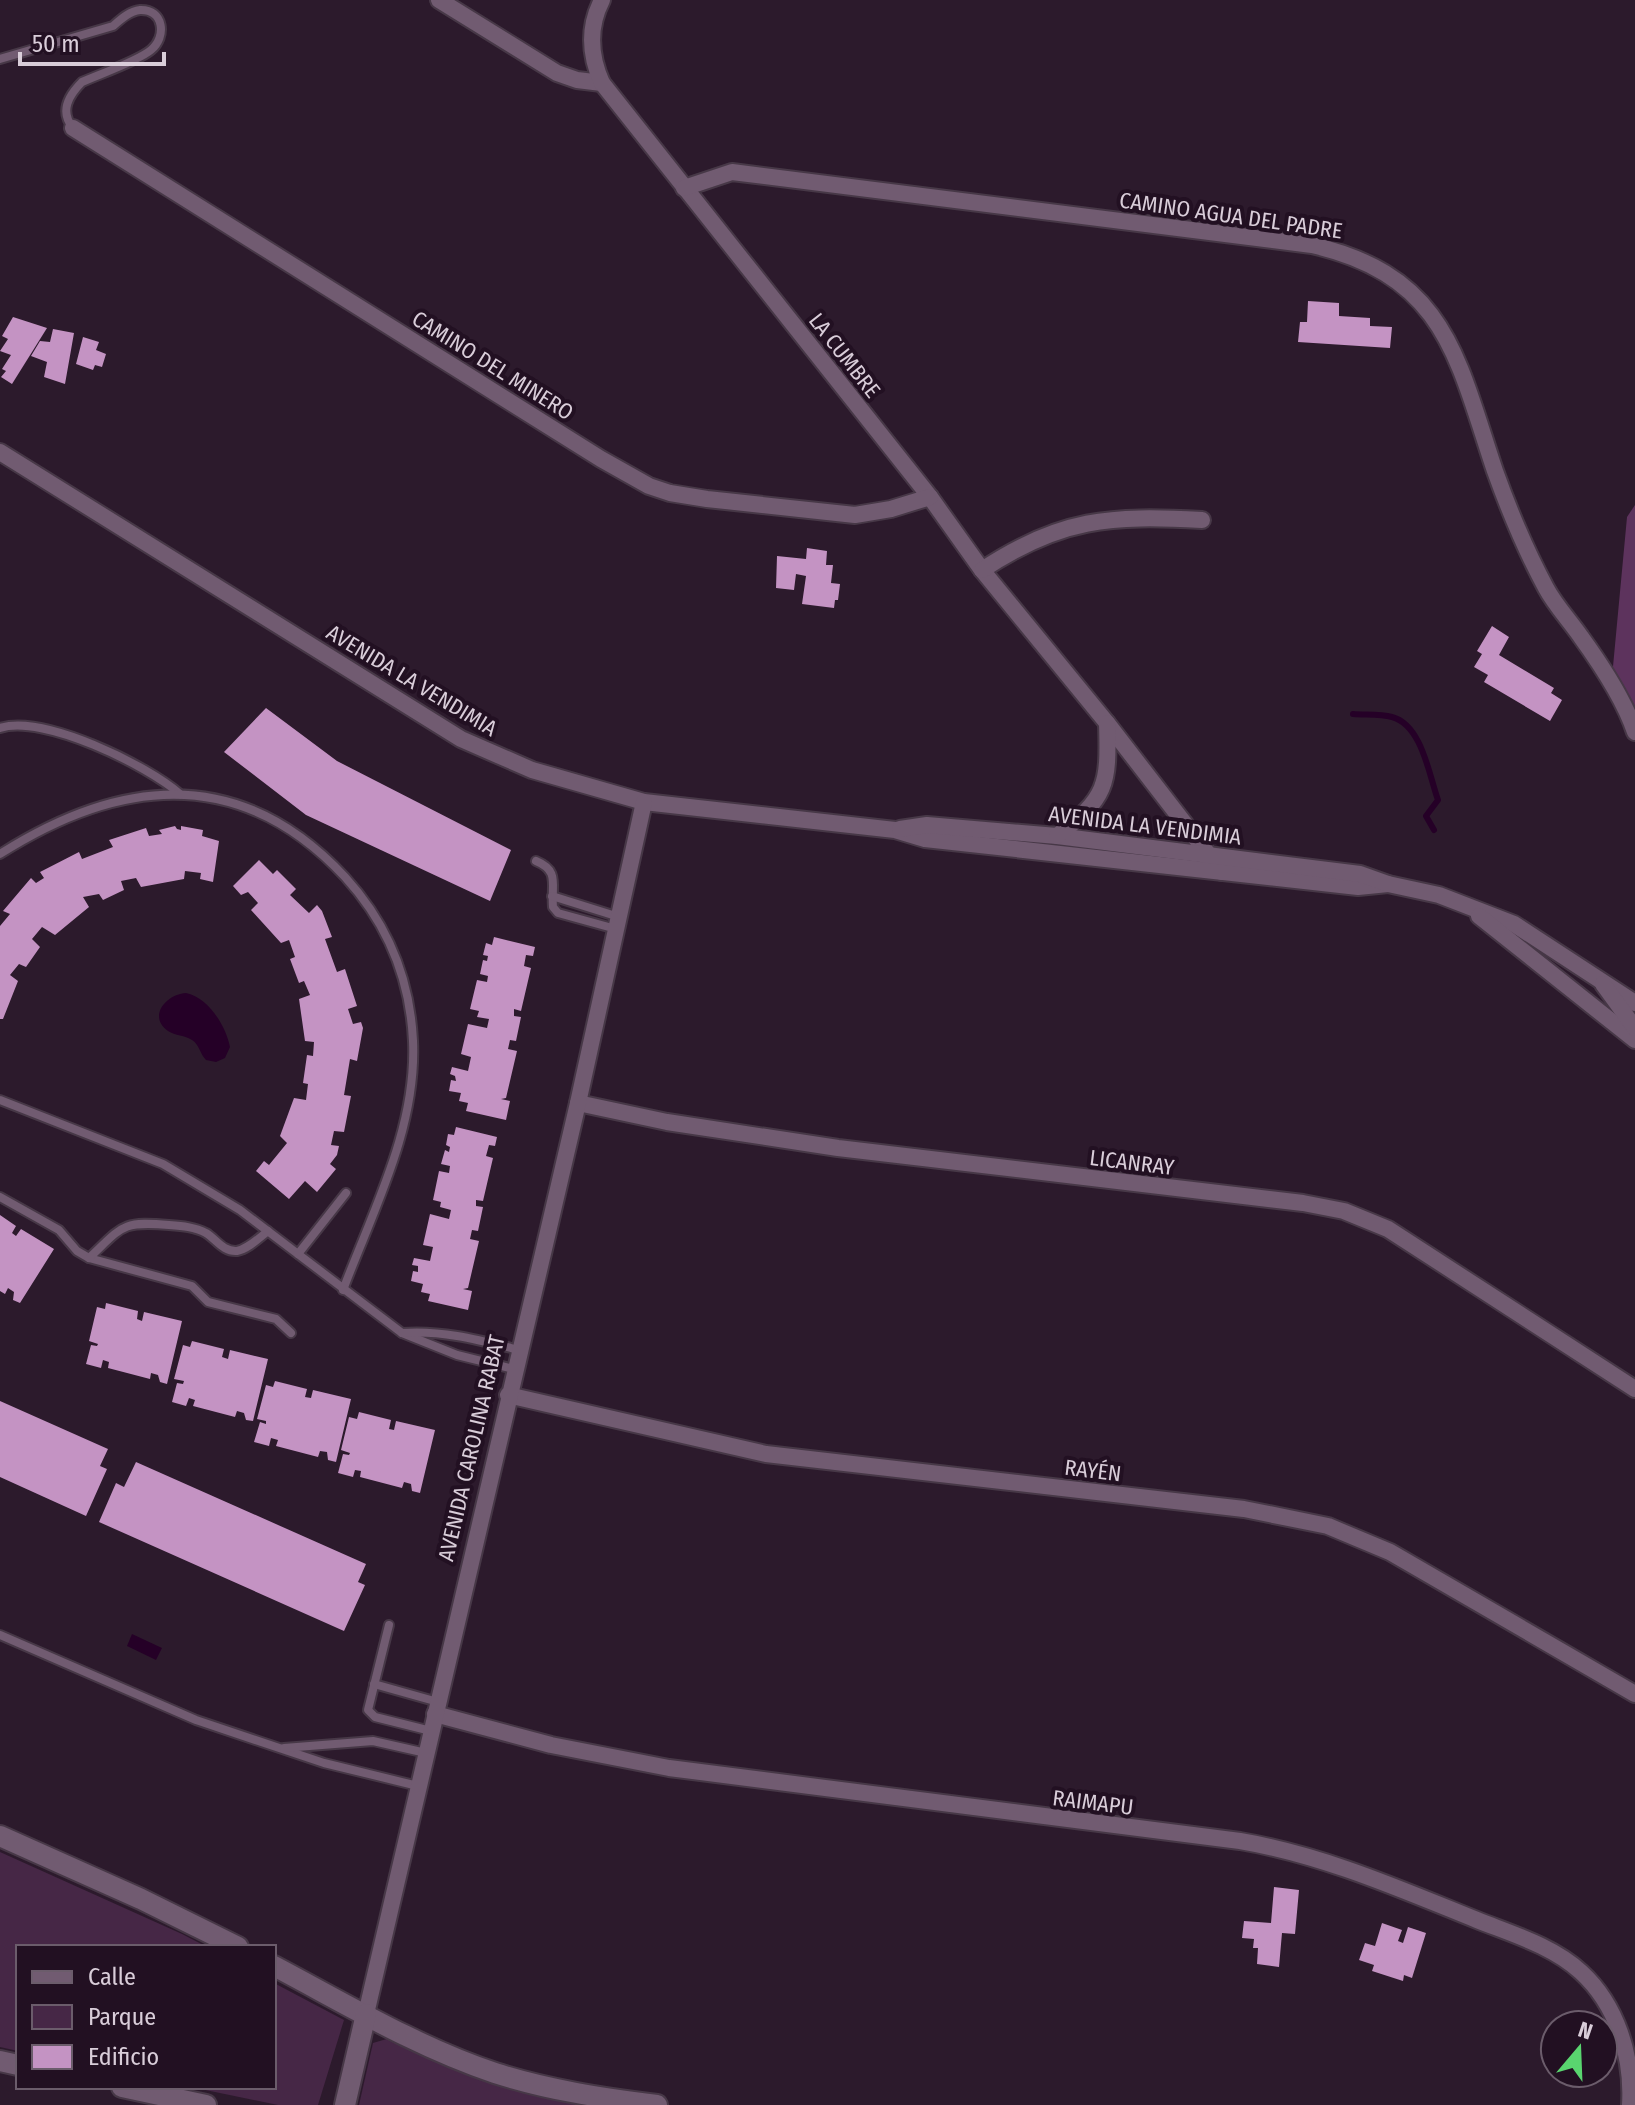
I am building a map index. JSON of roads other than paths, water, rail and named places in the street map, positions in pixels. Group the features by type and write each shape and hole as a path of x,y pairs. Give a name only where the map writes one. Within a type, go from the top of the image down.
{"street":[{"path":"439,0 557,73 577,80 602,83"},
{"name":"LA CUMBRE","path":"602,0 592,37 595,68 602,83 1222,872"},
{"name":"CAMINO DEL MINERO","path":"73,128 601,459 649,486 690,497 855,515 891,509 930,497"},
{"name":"CAMINO AGUA DEL PADRE","path":"684,188 732,172 1312,245 1355,257 1373,266 1408,290 1448,338 1473,398 1500,484 1547,590 1588,646 1629,714 1635,732"},
{"name":"AVENIDA LA VENDIMIA","path":"0,452 461,739 521,767 644,802 895,830 925,839 1358,887 1388,884"},
{"path":"982,570 1041,537 1080,524 1120,518 1202,520"},
{"path":"1057,836 1086,813 1104,786 1108,766 1107,723"},
{"name":"AVENIDA CAROLINA RABAT","path":"345,2105 578,1103 644,802"},
{"name":"AVENIDA LA VENDIMIA","path":"895,830 927,825 1057,836 1360,874 1388,884 1416,888 1514,924 1635,1003"},
{"path":"1462,903 1635,1040"},
{"path":"1598,977 1635,1028"},
{"name":"LICANRAY","path":"578,1103 667,1122 838,1148 1303,1203 1344,1211 1388,1229 1635,1389"},
{"name":"RAYÉN","path":"508,1395 766,1454 1244,1509 1328,1526 1390,1552 1635,1694"},
{"name":"RAIMAPU","path":"435,1715 551,1745 669,1768 1240,1841 1335,1864 1536,1944 1579,1970 1596,1987 1621,2034 1629,2061 1630,2105"},
{"path":"0,1836 141,1899 234,1945"},
{"path":"276,1967 436,2050 494,2072 553,2089 657,2105"},
{"path":"131,2089 206,2105"}],"lane":[{"path":"0,59 113,26 139,10 152,12 160,19 160,39 150,52 82,82 74,90 67,100 66,112 67,121 73,128"},
{"path":"0,728 31,725 72,737 124,759 168,783 180,794"},
{"path":"0,854 49,825 74,815 126,800 180,794 227,800 250,807 291,830 323,855 351,884 395,952 412,1026 413,1071 410,1102 394,1161 343,1290"},
{"path":"536,861 548,866 553,875 553,907 558,913 618,923"},
{"path":"552,896 618,923"},
{"path":"0,1100 163,1164 268,1231 402,1333 457,1355 514,1369"},
{"path":"298,1254 346,1193"},
{"path":"0,1197 59,1230 77,1251 89,1258 192,1286 208,1302 276,1319 291,1333"},
{"path":"89,1258 123,1227 136,1222 188,1227 207,1233 222,1247 236,1251 268,1231"},
{"path":"402,1333 461,1335 519,1350"},
{"path":"389,1625 368,1710 375,1717 435,1715"},
{"path":"0,1635 196,1720 324,1763 418,1786"},
{"path":"374,1684 435,1715"},
{"path":"279,1749 373,1741 426,1753"}],"waterway":[{"path":"1353,714 1392,717 1411,730 1423,752 1438,800 1426,816 1434,830"}]}
